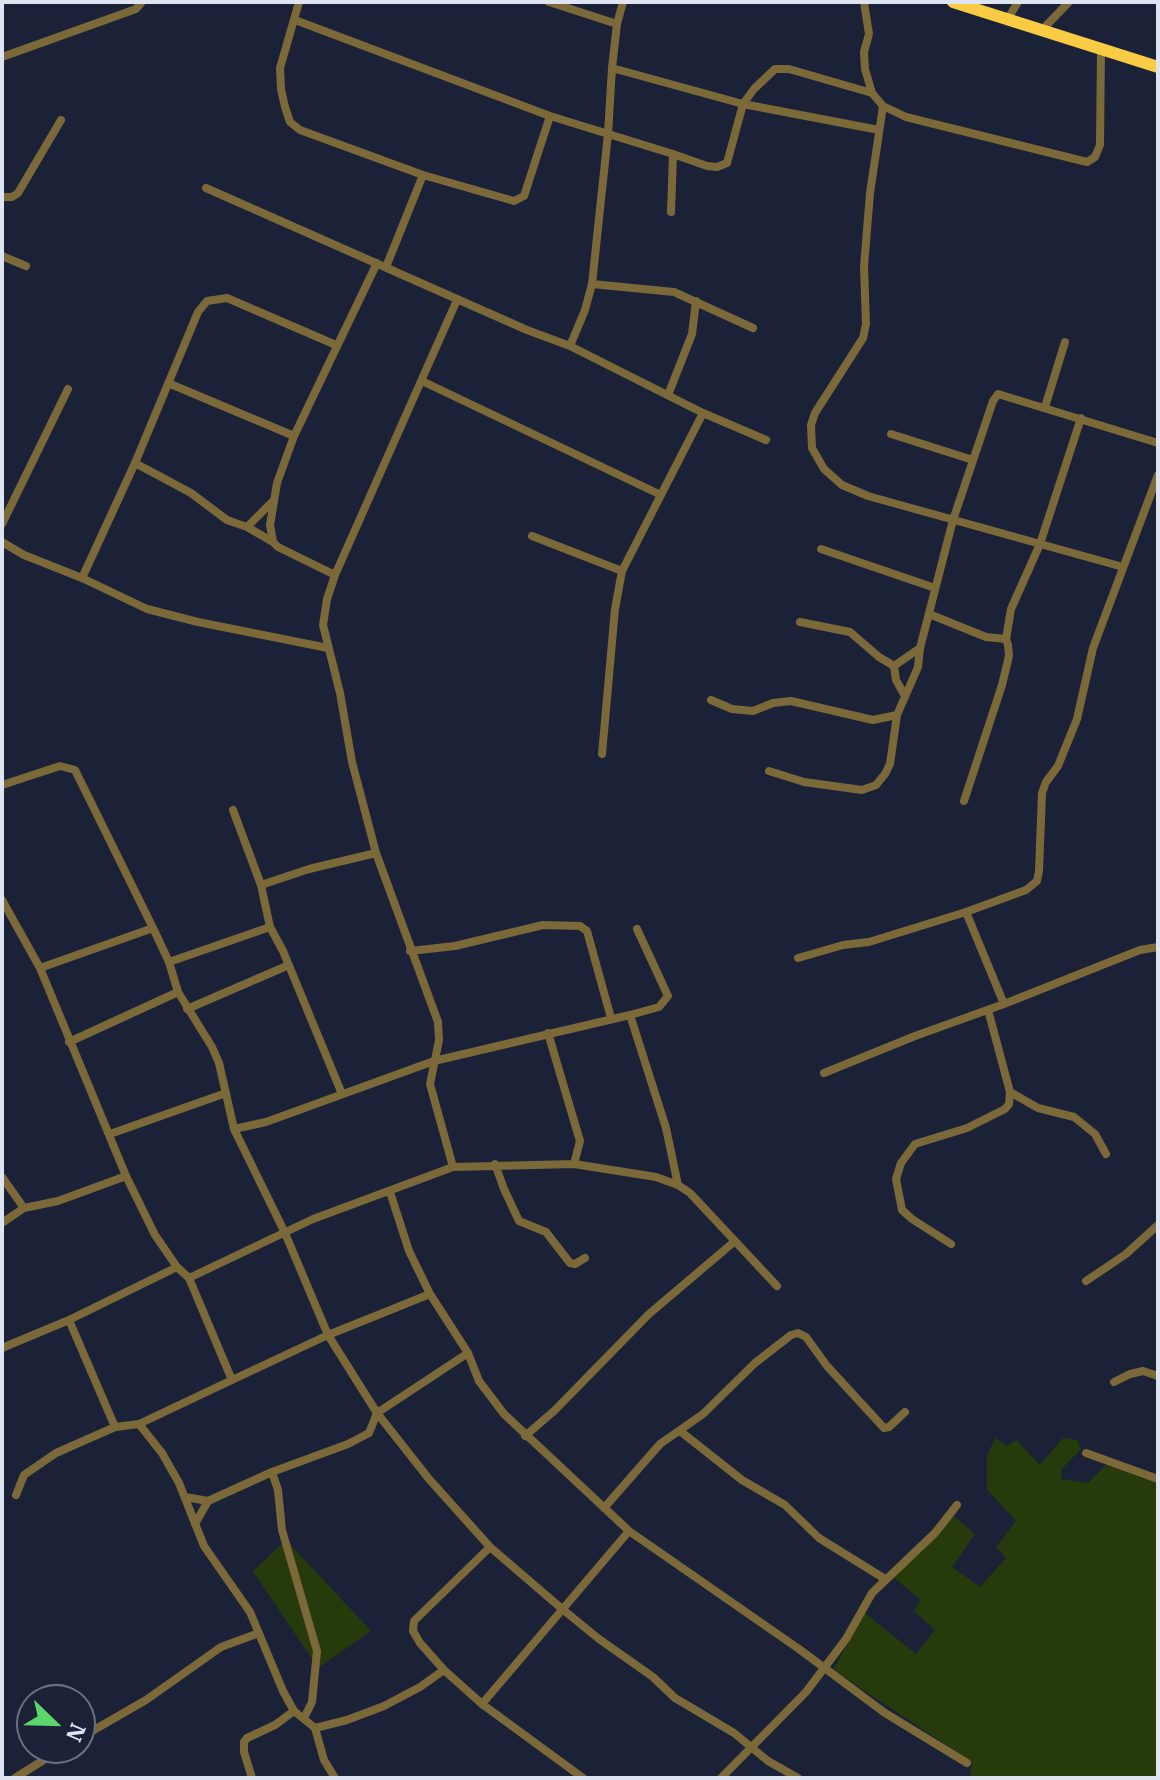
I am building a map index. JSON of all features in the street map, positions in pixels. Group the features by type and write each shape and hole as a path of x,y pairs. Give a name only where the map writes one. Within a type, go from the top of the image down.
{"highway":[{"path":"953,2 1158,67"}],"street":[{"path":"2,57 136,9 142,2"},
{"path":"299,2 280,68 281,89 290,122 300,130 505,201 519,200 524,196 550,116"},
{"path":"549,2 617,24"},
{"path":"570,346 592,284 612,68 623,2"},
{"path":"864,2 869,34 864,52 865,69 872,93 883,106 906,117 1087,162 1095,157 1100,145 1101,49"},
{"path":"1007,20 1018,2"},
{"path":"1042,30 1069,2"},
{"path":"295,20 550,116 707,166 717,167 727,163 743,104 775,69 789,69 872,93"},
{"path":"612,68 743,104 879,130"},
{"path":"883,106 870,193 864,267 866,324 863,338 815,413 811,425 812,448 824,469 842,485 868,496 1123,567"},
{"path":"2,197 12,197 18,193 61,120"},
{"path":"671,212 673,154"},
{"path":"273,542 270,525 274,500 294,436 336,345 381,265 423,175"},
{"path":"206,188 457,300 570,346 703,413 766,440"},
{"path":"2,256 26,266"},
{"path":"592,284 674,292 753,328"},
{"path":"82,578 135,463 198,312 207,301 227,298 336,345"},
{"path":"453,1167 430,1084 439,1040 438,1022 376,853 352,762 340,693 328,648 324,612 335,575 362,509 457,300"},
{"path":"668,395 692,334 696,301"},
{"path":"1045,407 1065,342"},
{"path":"422,381 661,495"},
{"path":"168,383 294,436"},
{"path":"2,524 68,389"},
{"path":"769,771 804,782 862,790 876,785 890,764 897,715 918,667 920,648 953,520 998,394 1158,443"},
{"path":"602,754 615,609 622,571 703,413"},
{"path":"964,801 1002,685 1009,656 1006,639 1016,595 1040,544 1081,418"},
{"path":"891,434 973,460"},
{"path":"135,463 191,493 227,520 247,527 335,575"},
{"path":"798,958 843,945 869,942 966,912 1026,890 1037,881 1042,793 1058,766 1077,719 1093,648 1158,475"},
{"path":"247,527 274,500"},
{"path":"532,536 622,571"},
{"path":"2,542 24,555 147,609 328,648"},
{"path":"821,549 935,588"},
{"path":"929,614 986,637 1006,639"},
{"path":"800,622 850,632 868,649 894,666 896,680 905,696"},
{"path":"894,666 920,648"},
{"path":"711,700 732,709 753,711 773,703 791,701 873,720 897,715"},
{"path":"2,785 60,766 75,770 169,962 178,992 212,1047 234,1129 285,1233 328,1335 377,1413 429,1479 490,1547 599,1639 653,1677 675,1698 734,1733 798,1778"},
{"path":"233,810 261,885 270,927 289,965 342,1094"},
{"path":"261,885 309,869 376,853"},
{"path":"2,900 40,968 126,1176 155,1235 177,1267 189,1278 232,1380"},
{"path":"966,912 1004,1004"},
{"path":"410,951 455,946 543,925 580,926 587,931 611,1018"},
{"path":"169,962 270,927"},
{"path":"40,968 153,928"},
{"path":"234,1129 266,1122 434,1061 659,1007 668,996 637,929"},
{"path":"824,1073 1140,950 1158,947"},
{"path":"187,1009 289,965"},
{"path":"69,1042 178,992"},
{"path":"951,1244 902,1210 896,1179 901,1163 915,1144 967,1128 1005,1109 1010,1092 988,1010"},
{"path":"630,1015 666,1128 678,1185"},
{"path":"548,1033 580,1141 574,1164"},
{"path":"1010,1092 1038,1108 1074,1117 1095,1134 1106,1154"},
{"path":"110,1134 226,1093"},
{"path":"495,1164 519,1221 546,1232 570,1263 575,1264 585,1258"},
{"path":"189,1278 313,1219 453,1167 574,1164 656,1177 678,1185 690,1193 777,1286"},
{"path":"2,1223 24,1208 58,1201 126,1176"},
{"path":"2,1177 24,1208"},
{"path":"390,1192 409,1251 430,1294 468,1353 479,1381 525,1436 629,1531 896,1720 967,1763"},
{"path":"1086,1281 1126,1254 1158,1225"},
{"path":"525,1436 649,1314 735,1241"},
{"path":"2,1348 69,1320 177,1267"},
{"path":"16,1495 24,1475 56,1453 115,1427 139,1424 328,1335 430,1294"},
{"path":"69,1320 115,1427"},
{"path":"604,1508 660,1444 703,1414 755,1363 791,1335 798,1333 806,1337 827,1366 884,1428 905,1412"},
{"path":"185,1497 208,1501 272,1472 348,1444 369,1433 377,1413 468,1353"},
{"path":"1114,1382 1143,1371 1158,1376"},
{"path":"139,1424 162,1453 185,1497 204,1546 244,1600 289,1704 315,1728 321,1752 335,1778"},
{"path":"680,1431 742,1480 785,1505 819,1538 885,1579"},
{"path":"1086,1453 1158,1479"},
{"path":"272,1472 278,1490 282,1530 317,1651 312,1702 304,1718"},
{"path":"195,1524 208,1501"},
{"path":"721,1778 788,1712 846,1639 872,1593 935,1533 957,1505"},
{"path":"482,1704 629,1531"},
{"path":"490,1547 414,1621 413,1631 444,1670 482,1704 583,1778"},
{"path":"96,1729 146,1700 221,1647 259,1633"},
{"path":"315,1728 384,1706 444,1670"},
{"path":"252,1778 244,1742 294,1711"},
{"path":"15,1778 37,1764"}],"green space":[{"path":"995,1438 1007,1446 1016,1440 1040,1465 1063,1438 1077,1440 1081,1449 1061,1470 1061,1479 1088,1483 1106,1465 1158,1482 1158,1778 970,1778 972,1762 833,1670 865,1613 916,1654 935,1630 914,1611 921,1600 893,1577 954,1516 975,1534 952,1567 980,1587 1006,1558 996,1547 1016,1521 987,1489 987,1456"},
{"path":"286,1540 371,1631 318,1668 253,1571"}]}
